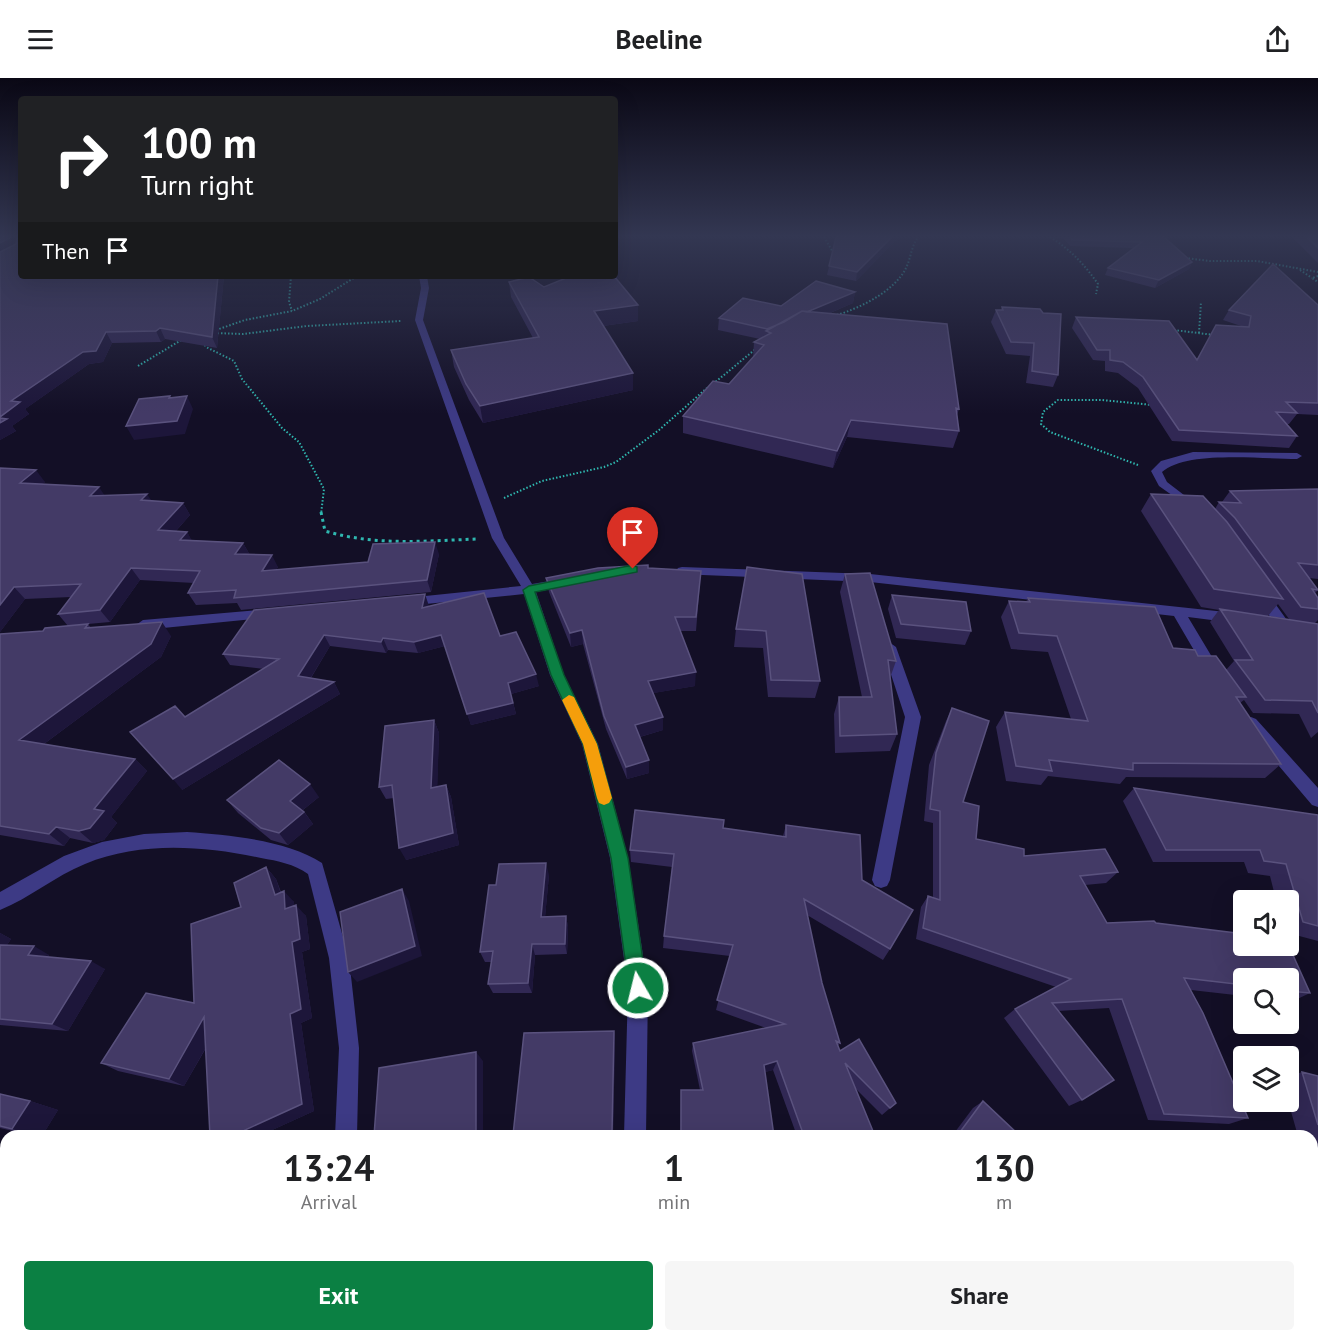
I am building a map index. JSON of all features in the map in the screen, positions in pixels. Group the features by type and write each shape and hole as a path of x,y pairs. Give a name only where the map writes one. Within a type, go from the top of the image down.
{"street":[{"path":"424,296 419,321 498,538 529,590 557,675 590,744 620,858 638,988 635,1130"},
{"path":"1200,514 1163,484 1156,471 1165,463 1193,455 1297,456"},
{"path":"669,570 872,584 1177,610 1244,620"},
{"path":"389,603 529,590 575,580"},
{"path":"1252,581 1290,627 1264,623"},
{"path":"1177,610 1220,680"},
{"path":"131,626 284,613"},
{"path":"881,880 913,717 885,633"},
{"path":"1240,709 1318,800"},
{"path":"0,901 81,857 122,846 169,838 212,840 293,857 309,863 316,869 339,958 349,1048 346,1130"}],"path":[{"path":"289,296 292,311"},
{"path":"325,296 292,311 245,320 207,333 243,334 307,326 419,321"},
{"path":"832,316 859,306 874,296"},
{"path":"1199,333 1201,302"},
{"path":"1165,329 1220,336"},
{"path":"198,334 206,347 234,361 248,387 282,428 299,442 324,489 321,513 325,531 345,538 374,542 498,538"},
{"path":"138,366 158,352 186,338"},
{"path":"486,506 542,481 604,467 616,462 659,430 753,349 763,344"},
{"path":"1156,471 1060,437 1041,424 1043,412 1058,400 1102,400 1158,405"}],"building":[{"path":"0,296 216,296 212,337 160,328 156,331 106,332 96,351 83,352 11,401 20,402 0,417"},
{"path":"517,296 630,296 638,305 594,311 633,373 480,406 466,384 451,350 539,337"},
{"path":"795,296 846,296 807,312 802,311 767,329 719,318 743,298 781,306"},
{"path":"1242,296 1308,296 1318,305 1318,403 1286,402 1297,413 1276,412 1297,436 1179,430 1143,377 1123,362 1110,360 1110,350 1097,350 1076,317 1169,321 1197,360 1216,325 1249,327 1251,316 1229,310"},
{"path":"1002,307 1040,309 1043,313 1061,314 1058,375 1032,371 1034,343 1011,342 996,310 1003,310"},
{"path":"802,311 947,324 959,409 956,408 959,431 851,420 837,451 683,416 713,381 729,384 764,345 754,342 771,333 766,331"},
{"path":"170,396 169,398 187,396 177,421 126,426 139,399"},
{"path":"0,468 36,470 20,483 99,487 90,496 147,494 141,500 183,503 158,530 187,532 180,540 243,543 235,554 272,555 262,571 368,562 373,544 435,542 427,580 234,598 236,590 188,593 200,571 131,568 100,610 58,614 81,584 14,587 0,605"},
{"path":"1318,489 1318,565 1298,563 1318,590 1312,589 1318,598 1318,609 1301,607 1235,518 1219,502 1241,503 1230,491"},
{"path":"1151,494 1203,496 1227,522 1283,599 1214,589"},
{"path":"648,565 648,568 701,571 696,617 675,617 696,672 648,681 663,717 635,725 649,760 626,767 604,716 582,630 570,633 546,578 598,568"},
{"path":"747,567 802,574 820,681 771,680 766,631 736,629"},
{"path":"870,573 896,661 888,660 897,734 840,736 839,697 872,697 845,574"},
{"path":"484,593 500,636 516,632 536,674 508,683 513,703 467,714 441,635 414,642 383,638 381,642 324,635 298,676 334,682 173,779 130,732 175,706 185,717 279,659 223,654 254,610 425,594 422,608"},
{"path":"892,595 966,602 971,631 901,624"},
{"path":"1028,598 1155,607 1173,648 1195,650 1198,656 1216,656 1246,697 1236,697 1281,764 1133,763 1133,770 1049,760 1052,771 1016,766 1005,712 1088,721 1057,636 1019,633 1009,601 1030,602"},
{"path":"1220,609 1318,624 1318,713 1312,701 1265,700 1235,660 1253,660"},
{"path":"162,622 151,644 19,740 135,759 94,809 104,811 90,828 79,831 56,827 49,834 0,826 0,634 43,631 45,628 88,624 85,628"},
{"path":"952,708 989,721 963,802 979,806 976,839 1024,849 1024,856 1105,849 1118,872 1080,876 1107,923 1154,921 1233,933 1233,956 1293,956 1299,968 1233,968 1233,984 1184,978 1203,1013 1233,1083 1233,1112 1245,1112 1248,1118 1164,1114 1122,999 1052,1003 1114,1080 1082,1100 1015,1009 1071,979 923,928 928,896 940,900 940,811 930,809 936,753"},
{"path":"434,720 431,788 446,785 453,833 399,848 392,785 379,787 385,726"},
{"path":"279,760 310,784 290,801 304,812 279,833 261,828 227,800"},
{"path":"1134,788 1318,815 1318,926 1303,922 1299,908 1299,890 1294,890 1286,864 1264,861 1260,850 1166,850"},
{"path":"635,810 724,820 723,828 786,837 786,825 860,835 862,880 913,910 890,949 804,899 822,983 840,1043 836,1041 840,1051 859,1039 896,1103 890,1108 845,1063 873,1130 802,1130 777,1061 764,1065 773,1130 681,1130 681,1090 703,1090 693,1043 785,1024 717,1000 733,945 664,936 674,854 630,850"},
{"path":"546,863 541,917 566,916 565,944 532,944 528,983 488,984 493,951 480,952 489,885 496,885 499,864"},
{"path":"266,867 275,895 284,891 285,909 296,905 300,939 292,942 301,1009 290,1014 302,1104 245,1130 210,1130 204,1017 169,1079 101,1063 146,993 194,1003 191,924 241,907 234,883"},
{"path":"402,889 415,946 348,972 340,912"},
{"path":"0,945 34,946 28,955 91,961 52,1024 0,1019"},
{"path":"1299,968 1310,993 1299,992"},
{"path":"614,1031 612,1130 514,1130 524,1033"},
{"path":"476,1052 476,1130 374,1130 379,1068"},
{"path":"1302,1072 1318,1076 1318,1125"},
{"path":"0,1094 30,1101 12,1129 0,1126"},
{"path":"983,1101 1014,1130 961,1130"}],"slow traffic":[{"path":"569,700 590,744 604,798"}],"route":[{"path":"633,569 529,590 557,675 590,744 620,858 638,988"}]}
